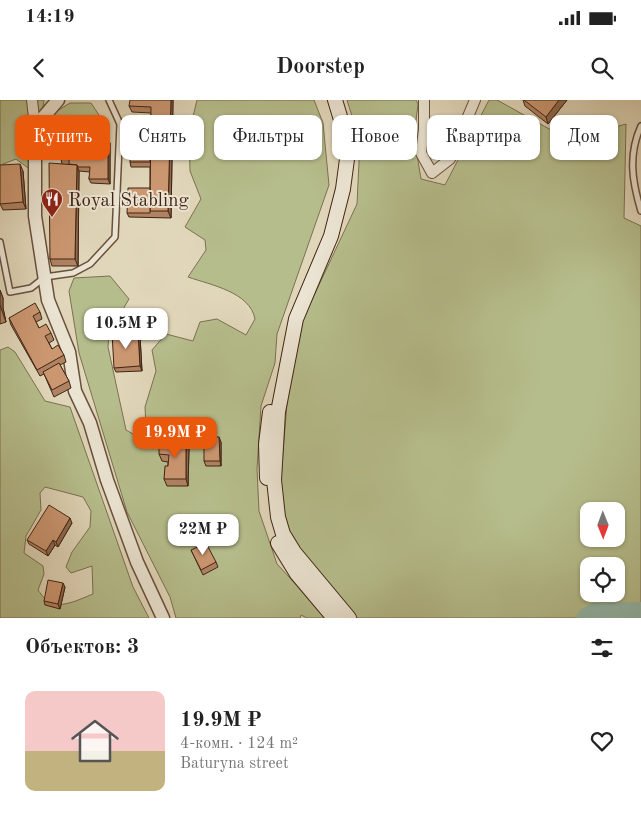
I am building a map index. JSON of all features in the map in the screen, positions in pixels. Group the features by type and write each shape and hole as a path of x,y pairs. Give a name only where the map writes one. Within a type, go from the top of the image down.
{"main road":[{"path":"328,100 336,123 340,173 330,217 291,314 271,401 266,444 267,496 274,537 297,574 334,618"},
{"path":"335,100 345,133 346,159 343,189 331,236 296,319 278,412 274,480 278,517 283,534 294,552 349,618"}],"street":[{"path":"32,100 34,115"},
{"path":"45,115 58,100"},
{"path":"424,100 424,129 421,154 432,173 450,159 475,100"},
{"path":"35,160 35,216 48,300 69,352 75,390 90,423 107,480 137,562 163,618"}],"lane":[{"path":"0,242 10,292 31,288 45,278 73,273 90,264 115,237 120,124 109,100"},
{"path":"641,126 635,140 632,175 641,211"}],"green space":[{"path":"0,100 44,100 42,115 15,115 15,159 3,164 0,172"},
{"path":"197,100 314,100 320,115 214,115 214,160 322,160 322,120 323,123 329,185 277,334 275,363 261,406 257,469 259,511 277,564 327,618 307,618 301,615 300,618 176,618 170,597 127,512 79,353 69,291 74,278 110,276 129,299 109,333 108,347 126,430 133,434 146,427 145,407 156,371 152,350 166,334 193,341 200,322 217,319 246,335 255,319 252,310 238,296 188,277 206,250 205,240 185,227 201,199 190,171 190,160 204,160 204,115 193,115"},
{"path":"347,100 416,100 418,104 417,115 352,115"},
{"path":"489,100 497,100 524,115 481,115"},
{"path":"70,103 91,103 99,115 51,115"},
{"path":"540,124 550,129 550,160 618,160 618,126 626,124 624,218 641,226 641,618 357,618 291,538 282,509 280,490 295,336 357,204 359,160 417,160 417,155 421,179 445,185 458,160 540,160"},
{"path":"17,160 41,160 35,173"},
{"path":"8,347 15,352 45,401 70,407 133,587 149,618 0,618 0,350","holes":["45,487 83,497 91,511 90,527 72,552 66,567 71,573 92,566 93,594 69,603 51,603 38,590 44,574 43,566 24,553 26,536 41,510 40,493"]}],"building":[{"path":"130,100 171,100 171,115 151,115 151,107 129,106"},
{"path":"524,100 559,100 546,117"},
{"path":"69,160 108,160 108,179 89,179 90,167 78,167 77,165 69,164"},
{"path":"130,160 150,160 150,162 130,162"},
{"path":"150,160 169,160 168,211 150,211"},
{"path":"49,163 77,165 75,259 50,259"},
{"path":"20,164 23,202 0,204 0,165"},
{"path":"128,188 150,188 150,213 127,213"},
{"path":"35,303 40,312 33,316 39,328 46,324 51,333 45,336 52,349 58,345 64,355 37,370 9,318"},
{"path":"138,332 140,366 114,368 112,333"},
{"path":"59,363 69,381 52,390 43,372"},
{"path":"204,437 219,437 220,461 204,461"},
{"path":"159,441 186,442 186,479 164,479 165,466 168,466 169,455 159,454"},
{"path":"49,505 70,518 56,542 53,540 46,551 27,540"},
{"path":"206,543 216,562 201,570 191,550"},
{"path":"48,580 63,583 58,604 44,601"}],"waterway":[{"path":"588,618 595,614 641,613"}],"place":[{"name":"Royal Stabling","path":"52,218"}]}
